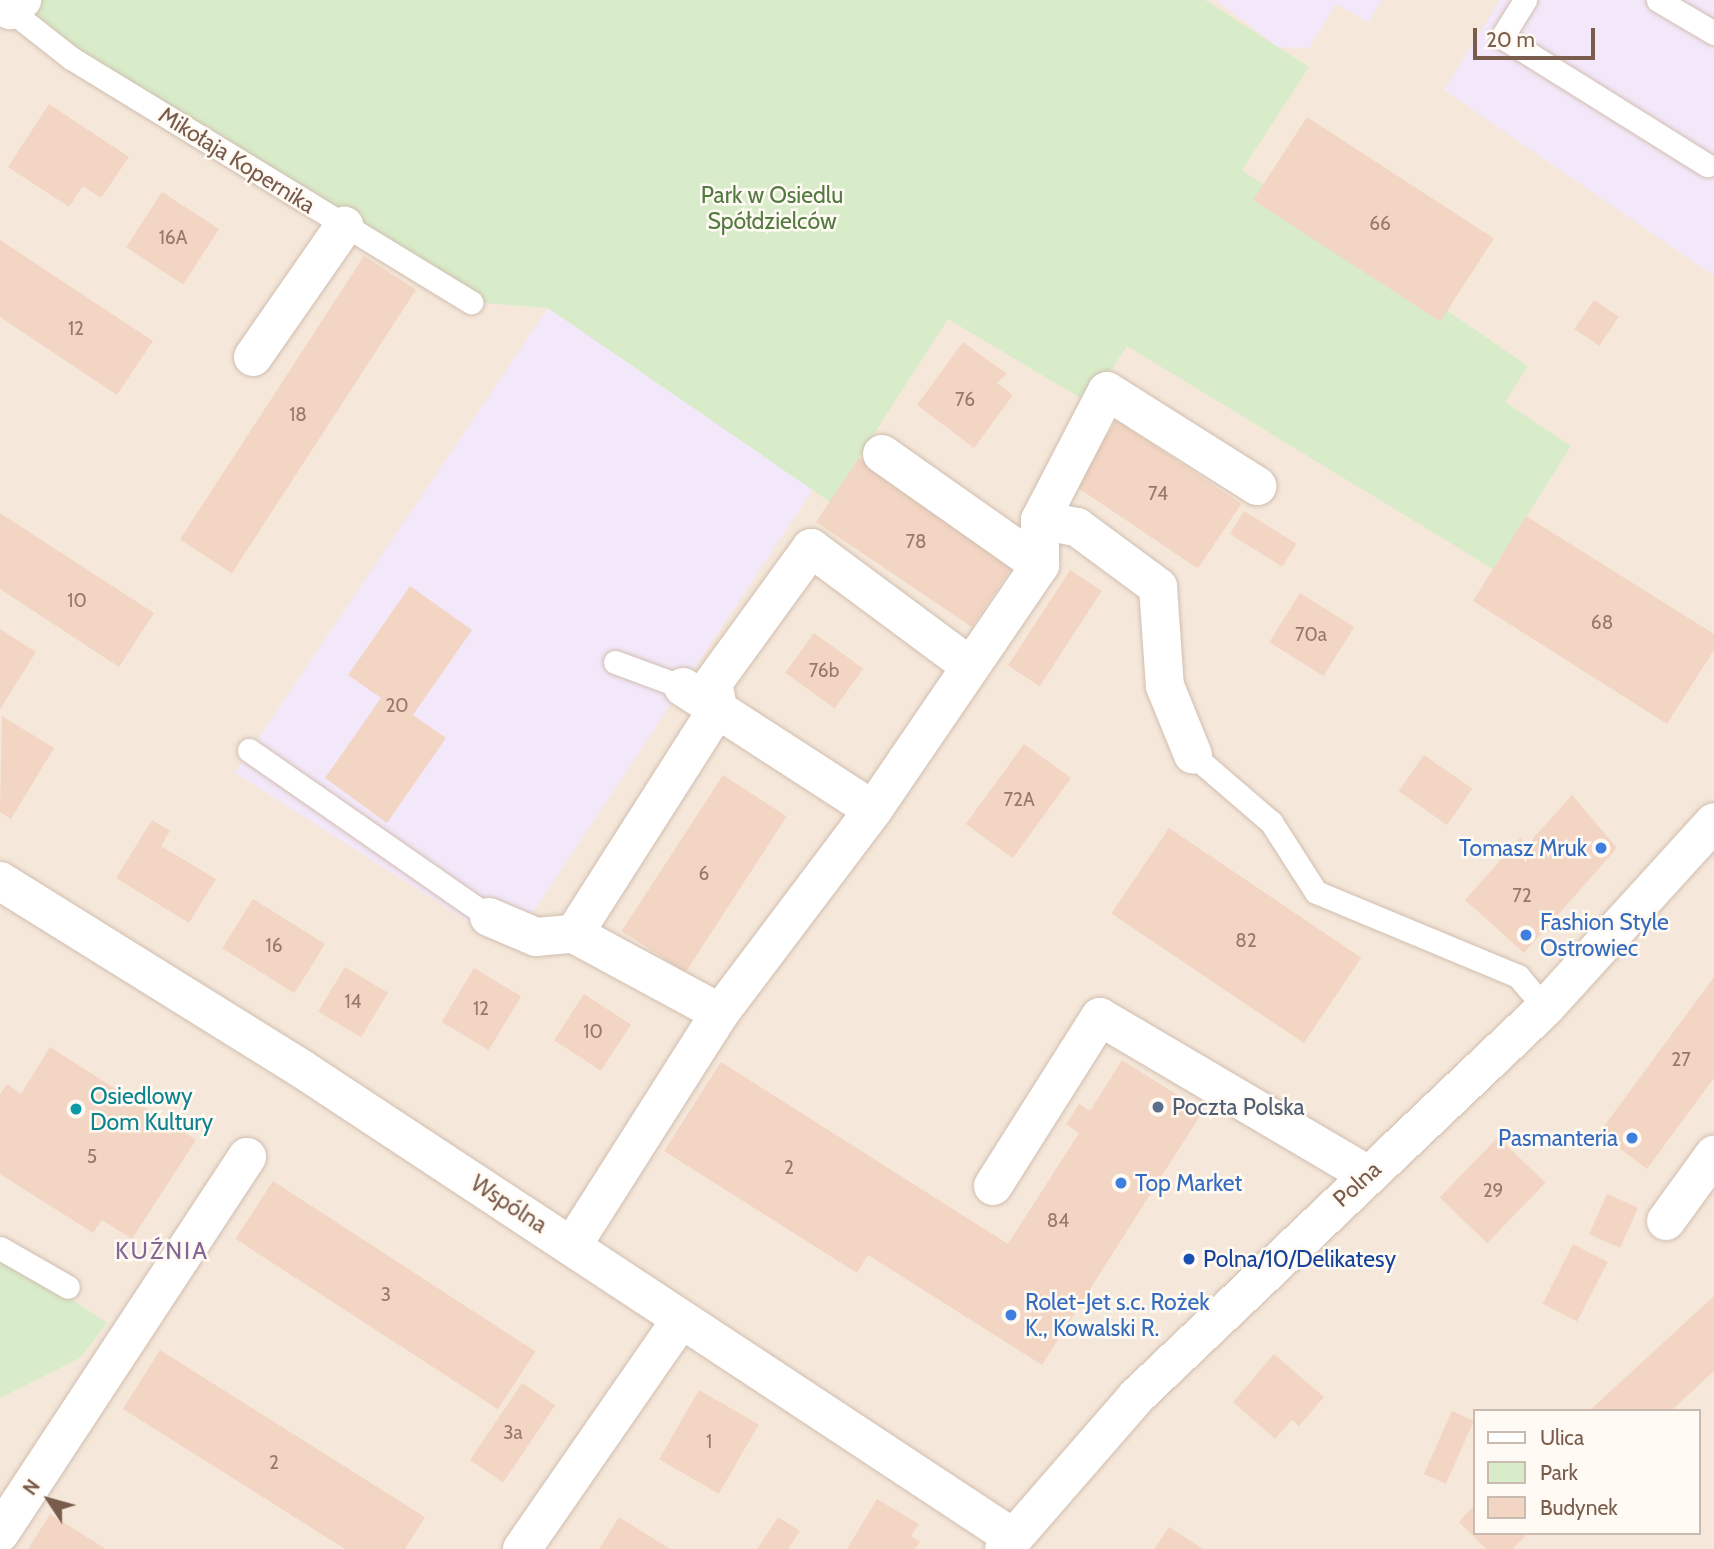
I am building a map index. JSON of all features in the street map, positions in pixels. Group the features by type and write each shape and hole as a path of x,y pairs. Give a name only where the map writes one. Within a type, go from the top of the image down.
{"street":[{"path":"253,358 344,226"},
{"path":"572,1246 720,1013 873,810 1040,565 1040,520 1107,391 1257,486"},
{"path":"882,454 1040,565"},
{"path":"1040,520 1077,527 1158,587 1165,686 1193,755"},
{"path":"574,934 718,708 713,683 811,548 970,666"},
{"path":"683,687 873,810"},
{"name":"Polna","path":"1008,1543 1137,1396 1367,1174 1545,1008 1714,822"},
{"name":"Wspólna","path":"0,881 572,1246 1008,1543"},
{"path":"489,916 536,937 574,934 720,1013"},
{"path":"993,1186 1100,1017 1367,1174"},
{"path":"1666,1221 1714,1155"},
{"path":"0,1533 247,1157"},
{"path":"522,1549 680,1321"}],"lane":[{"path":"1525,0 1502,37 1712,165"},
{"path":"1658,0 1714,33"},
{"name":"Mikołaja Kopernika","path":"11,5 71,58 471,302"},
{"path":"615,662 683,687"},
{"path":"249,750 489,916"},
{"path":"1193,755 1271,822 1316,892 1518,976 1545,1008"},
{"path":"0,1248 68,1287"}],"shaded area":[{"path":"0,0 1714,0 1714,1549 0,1549"},
{"path":"1216,0 1382,0 1368,22 1336,4 1309,48 1278,47"},
{"path":"1500,0 1714,0 1714,276 1444,90"},
{"path":"548,308 814,488 532,914 495,907 480,929 235,773"}],"green space":[{"name":"Park w Osiedlu Spółdzielców","path":"22,0 1205,0 1309,67 1242,170 1528,366 1505,402 1571,446 1493,569 1127,346 1089,403 948,319 830,502 548,308 471,302 10,10"},
{"path":"0,1251 107,1323 80,1358 0,1398"}],"building":[{"path":"49,104 129,157 101,198 83,186 69,207 8,167"},
{"path":"1307,117 1494,238 1440,321 1253,200"},
{"path":"162,192 219,229 183,284 126,247"},
{"path":"0,240 153,341 117,395 0,317"},
{"path":"364,256 416,290 232,573 180,539"},
{"path":"1594,300 1619,317 1599,346 1574,329"},
{"path":"963,342 1007,374 997,383 1013,395 974,448 917,405"},
{"path":"1117,420 1241,504 1198,569 1073,485"},
{"path":"859,458 1015,563 972,627 816,522"},
{"path":"1244,511 1297,544 1282,567 1230,534"},
{"path":"0,513 154,613 119,667 0,589"},
{"path":"1526,516 1714,634 1714,650 1667,724 1473,601"},
{"path":"1070,570 1102,591 1040,686 1008,666"},
{"path":"410,586 472,630 413,715 446,738 387,823 325,778 381,698 348,675"},
{"path":"1300,593 1354,627 1324,676 1269,642"},
{"path":"0,629 36,652 0,709"},
{"path":"814,633 863,669 835,708 785,673"},
{"path":"2,716 54,748 11,819 0,812"},
{"path":"1024,744 1071,778 1013,858 966,824"},
{"path":"1424,755 1472,789 1447,825 1399,791"},
{"path":"723,775 787,816 685,972 622,931"},
{"path":"1572,795 1617,848 1524,953 1465,900 1520,838 1527,845"},
{"path":"152,820 170,831 161,846 216,879 189,923 116,878"},
{"path":"1169,828 1361,958 1304,1043 1111,913"},
{"path":"253,899 325,944 294,993 222,948"},
{"path":"345,967 388,993 361,1037 318,1012"},
{"path":"474,968 521,996 489,1050 442,1022"},
{"path":"1714,977 1714,1078 1647,1169 1599,1133"},
{"path":"584,994 631,1024 601,1071 554,1040"},
{"path":"50,1047 196,1140 132,1239 102,1220 93,1233 0,1174 0,1094 7,1084 21,1094"},
{"path":"1122,1060 1203,1111 1042,1365 868,1255 857,1273 664,1151 721,1062 1008,1244 1079,1133 1066,1124 1079,1104 1090,1111"},
{"path":"1498,1137 1545,1183 1487,1243 1440,1197"},
{"path":"273,1181 536,1351 498,1409 235,1239"},
{"path":"1607,1194 1638,1208 1620,1248 1589,1234"},
{"path":"1573,1244 1608,1262 1577,1321 1543,1304"},
{"path":"1714,1296 1714,1371 1673,1409 1591,1409"},
{"path":"160,1350 425,1517 405,1549 345,1549 123,1409"},
{"path":"1274,1354 1324,1397 1299,1426 1292,1420 1275,1439 1233,1402"},
{"path":"522,1383 555,1405 503,1482 470,1460"},
{"path":"699,1390 759,1424 719,1494 659,1459"},
{"path":"1452,1411 1472,1420 1472,1425 1446,1484 1424,1474"},
{"path":"877,1499 919,1524 911,1536 920,1542 915,1549 847,1549"},
{"path":"1472,1507 1472,1535 1459,1522"},
{"path":"50,1514 106,1549 28,1549"},
{"path":"619,1517 670,1549 599,1549"},
{"path":"778,1517 800,1531 788,1549 757,1549"},
{"path":"1169,1527 1203,1549 1154,1549"},
{"path":"1472,1535 1526,1535 1513,1549 1486,1549"}],"place":[{"name":"Tomasz Mruk","path":"1601,848"},
{"name":"Fashion Style Ostrowiec","path":"1526,935"},
{"name":"Poczta Polska","path":"1158,1107"},
{"name":"Osiedlowy Dom Kultury","path":"76,1109"},
{"name":"Pasmanteria","path":"1632,1138"},
{"name":"Top Market","path":"1121,1183"},
{"name":"Polna/10/Delikatesy","path":"1189,1259"},
{"name":"Rolet-Jet s.c. Rożek K., Kowalski R.","path":"1011,1315"}],"district":[{"name":"KUŹNIA","path":"162,1251"}]}
